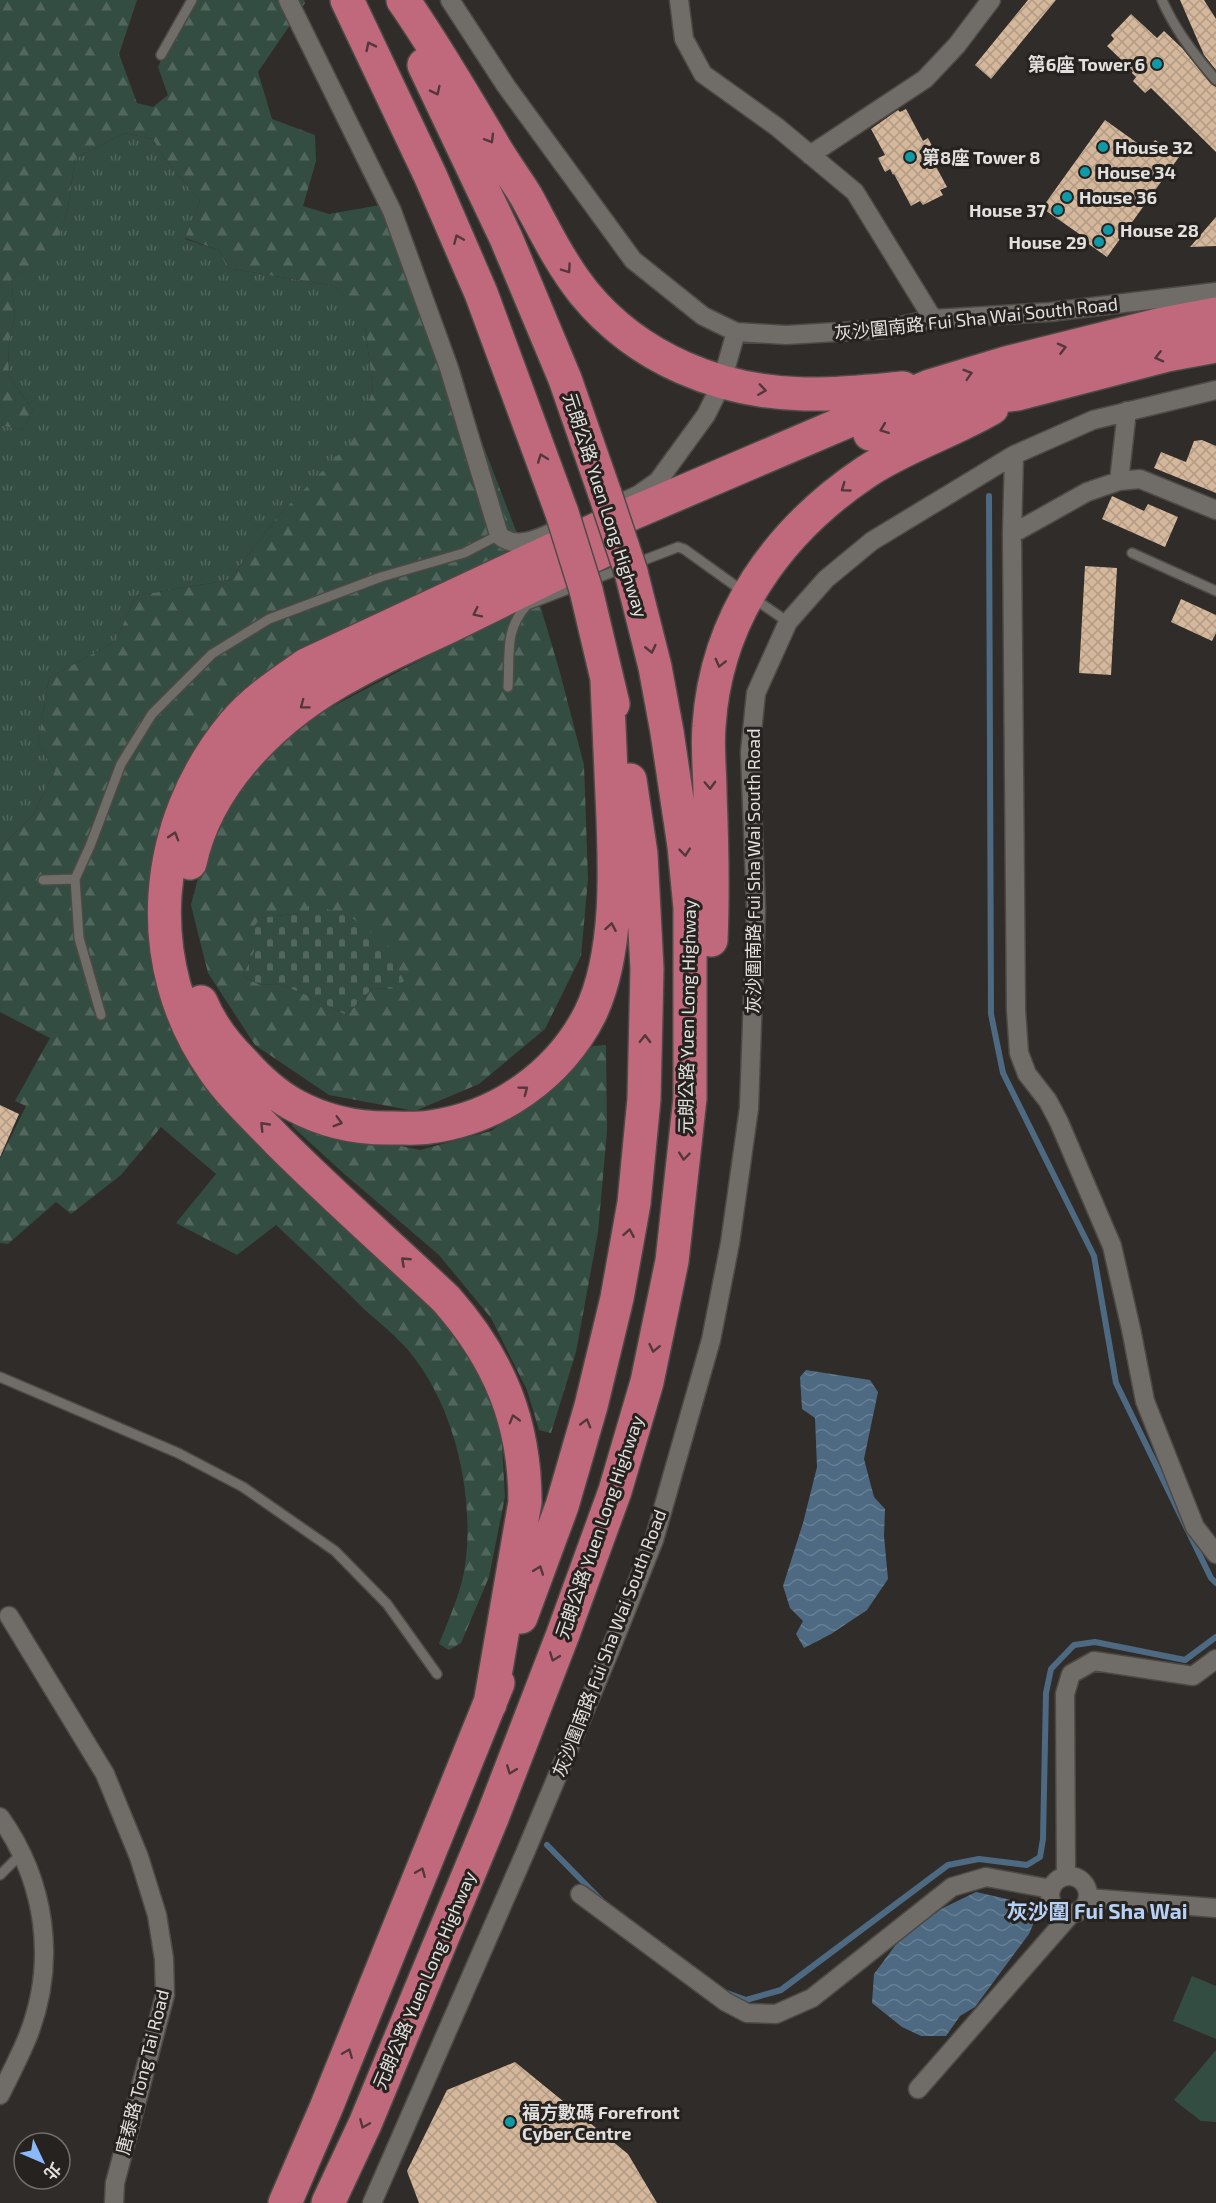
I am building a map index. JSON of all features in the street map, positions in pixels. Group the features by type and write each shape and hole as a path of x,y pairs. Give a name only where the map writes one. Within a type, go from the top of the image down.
{"highway":[{"path":"285,2203 326,2108 490,1704 562,1506 581,1443 617,1298 634,1203 644,1099 646,969 641,854 625,747 586,590 562,513 481,293 430,175 347,0"},
{"name":"元朗公路 Yuen Long Highway","path":"328,2203 365,2124 483,1839 559,1644 615,1491 647,1382 672,1262 690,1098 690,908 684,846 653,658 631,572 565,379 506,238 394,0"},
{"path":"403,0 434,44 526,197 562,263 585,294 632,339 675,365 725,383 756,390 805,394 930,386"},
{"path":"490,1704 525,1502 525,1476 521,1448 506,1394 495,1368 465,1320 446,1299 298,1161 244,1106 214,1070 190,1030 174,986 165,940 164,894 170,848 184,803 206,761 234,724 267,691 306,665 612,522 930,386 1006,363 1216,314"},
{"path":"607,681 615,857 613,918 601,985 590,1014 569,1048 544,1075 516,1097 474,1117 435,1127 350,1126 317,1116 279,1095 238,1057 211,1021 198,994 184,932 186,883 193,849 203,820 226,782 240,763 304,705 353,673 704,504 887,428 959,401 1017,394 1167,355 1216,346"},
{"path":"690,1098 706,1005 710,956 712,852 708,726 723,650 739,608 754,582 772,559 804,522 836,494 887,460 970,421 1017,394"}],"street":[{"path":"288,0 392,211 449,368 499,535 514,543 527,542 644,491 664,474 706,415 715,397"},
{"path":"450,0 506,86 633,260 703,316 736,332 724,374"},
{"path":"679,0 684,39 703,74 777,127 855,192 933,319"},
{"path":"810,155 925,79 957,45 991,0"},
{"name":"灰沙圍南路 Fui Sha Wai South Road","path":"736,332 786,335 886,329 933,319 1050,312 1216,292"},
{"name":"灰沙圍南路 Fui Sha Wai South Road","path":"372,2203 529,1842 654,1540 711,1340 730,1243 749,1108 756,909 750,752 756,693 788,622 826,579 872,541 1014,455 1093,420 1216,390"},
{"path":"1119,481 1127,411"},
{"path":"1014,455 1012,534 1016,1010 1019,1053 1027,1074 1048,1101 1059,1122 1112,1246 1145,1401 1195,1527 1216,1554"},
{"path":"1012,534 1087,492 1119,481 1140,479 1216,510"},
{"name":"唐泰路 Tong Tai Road","path":"9,1616 105,1774 139,1857 157,1915 164,1959 165,1995 115,2183 114,2203"},
{"path":"1066,1876 1065,1694 1071,1674 1094,1661 1193,1677 1216,1659"},
{"path":"0,1817 22,1853 36,1892 44,1933 40,1997 28,2037 0,2094"},
{"path":"918,2089 1071,1914 1079,1911 1085,1905 1088,1898 1086,1886 1078,1878 1066,1876 1056,1881 1051,1889 1051,1902 1059,1912 1071,1914"},
{"path":"580,1894 726,2002 747,2013 776,2014 813,1998 952,1887 986,1877 1051,1889"},
{"path":"1088,1898 1216,1908"}],"lane":[{"path":"161,55 192,0"},
{"path":"1162,0 1171,20 1194,56 1216,80"},
{"path":"101,1014 79,938 75,879 121,764 152,714 213,654 269,619 381,577 464,553 499,535"},
{"path":"508,687 510,632 516,617 527,605 678,547 737,587"},
{"path":"1132,553 1216,591"},
{"path":"756,600 788,622"},
{"path":"43,880 75,879"},
{"path":"0,1377 178,1454 243,1487 335,1551 387,1604 437,1674"},
{"path":"0,1875 22,1853"}],"green space":[{"path":"0,0 137,0 119,54 137,103 153,107 168,95 158,67 189,0 304,0 305,3 258,72 272,119 315,135 316,161 303,206 329,214 386,204 436,323 525,554 364,626 154,870 191,1026 466,1341 500,1412 505,1497 489,1577 461,1643 449,1650 439,1644 461,1586 465,1566 467,1510 458,1452 449,1424 438,1397 408,1350 276,1225 237,1255 176,1223 216,1174 161,1127 121,1175 71,1214 56,1202 8,1244 0,1243 0,1159 26,1106 15,1101 50,1038 0,1012 0,848 33,815 55,771 38,744 49,678 116,641 135,596 229,580 278,516 352,441 373,390 365,326 335,286 227,268 219,250 185,238 200,201 165,159 153,139 124,133 75,159 68,208 56,248 11,279 15,316 8,346 9,377 33,410 22,430 0,425"},
{"path":"124,133 153,139 165,159 200,201 185,239 219,250 227,268 335,286 365,325 373,390 353,441 278,516 229,580 135,596 116,641 49,678 38,744 55,771 33,815 0,848 0,425 22,430 33,410 9,377 8,346 15,316 11,279 56,247 68,208 75,159"},
{"path":"538,598 584,765 588,879 581,956 545,1029 479,1084 415,1111 329,1095 255,1045 208,973 191,905 209,835 247,769 311,718","holes":["300,913 394,989 373,988 346,1015 307,995 278,984 260,985 243,976 254,952 260,918"]},
{"path":"311,904 351,917 389,947 404,981 394,989 373,988 346,1015 307,995 278,984 260,985 243,976 254,952 252,930 260,918 300,913"},
{"path":"606,1045 607,1131 598,1232 576,1352 551,1433 539,1430 527,1390 491,1318 439,1255 292,1126 297,1117 350,1135 420,1150 491,1131 541,1094 593,1046"},
{"path":"1192,1976 1216,1986 1216,2039 1173,2021"},
{"path":"1216,2050 1216,2122 1201,2121 1174,2100"}],"water":[{"path":"806,1370 870,1380 878,1392 864,1459 874,1497 885,1509 884,1536 888,1579 867,1610 831,1634 804,1648 796,1634 803,1621 790,1608 783,1586 803,1523 817,1467 815,1418 802,1409 800,1377"},
{"path":"976,1892 1025,1903 1037,1915 1029,1934 975,2007 960,2016 946,2036 921,2036 902,2027 872,2003 874,1974 900,1939 943,1908"}],"building":[{"path":"1028,0 1056,0 991,79 975,65"},
{"path":"1180,0 1204,0 1216,19 1216,70 1204,55"},
{"name":"第6座 Tower 6","path":"1131,14 1157,38 1164,31 1216,87 1216,152 1151,88 1145,93 1133,81 1136,77 1133,71 1107,46 1114,39 1111,35"},
{"name":"第8座 Tower 8","path":"906,109 923,141 928,138 938,158 933,161 947,187 940,190 943,195 923,205 920,201 911,206 894,174 890,169 885,172 878,158 885,155 871,129 898,110 900,112"},
{"path":"1105,120 1147,150 1155,140 1179,157 1107,257 1083,240 1085,238 1042,208"},
{"path":"1216,217 1216,246 1190,247"},
{"path":"1202,440 1216,446 1216,493 1154,468 1161,452 1186,462 1194,441"},
{"path":"1112,496 1144,511 1148,504 1178,517 1165,547 1102,519"},
{"path":"1085,566 1117,568 1111,675 1079,673"},
{"path":"1181,599 1216,615 1216,633 1212,641 1171,622"},
{"path":"0,1105 19,1114 0,1157"},
{"name":"福方數碼 Forefront Cyber Centre","path":"515,2062 628,2154 657,2203 419,2203 407,2171 447,2090"}],"waterway":[{"path":"989,496 991,1014 1003,1073 1094,1256 1116,1383 1211,1578 1216,1583"},
{"path":"727,1993 746,2000 781,1990 948,1865 979,1859 1027,1865 1040,1857 1043,1839 1046,1693 1051,1669 1074,1645 1095,1642 1185,1660 1216,1637"},
{"path":"547,1845 601,1900"}],"place":[{"name":"第6座 Tower 6","path":"1157,64"},
{"name":"House 32","path":"1103,147"},
{"name":"第8座 Tower 8","path":"910,157"},
{"name":"House 34","path":"1085,172"},
{"name":"House 36","path":"1067,197"},
{"name":"House 37","path":"1058,210"},
{"name":"House 28","path":"1108,230"},
{"name":"House 29","path":"1099,242"},
{"name":"福方數碼 Forefront Cyber Centre","path":"510,2122"}],"district":[{"name":"灰沙圍 Fui Sha Wai","path":"1097,1910"}]}
